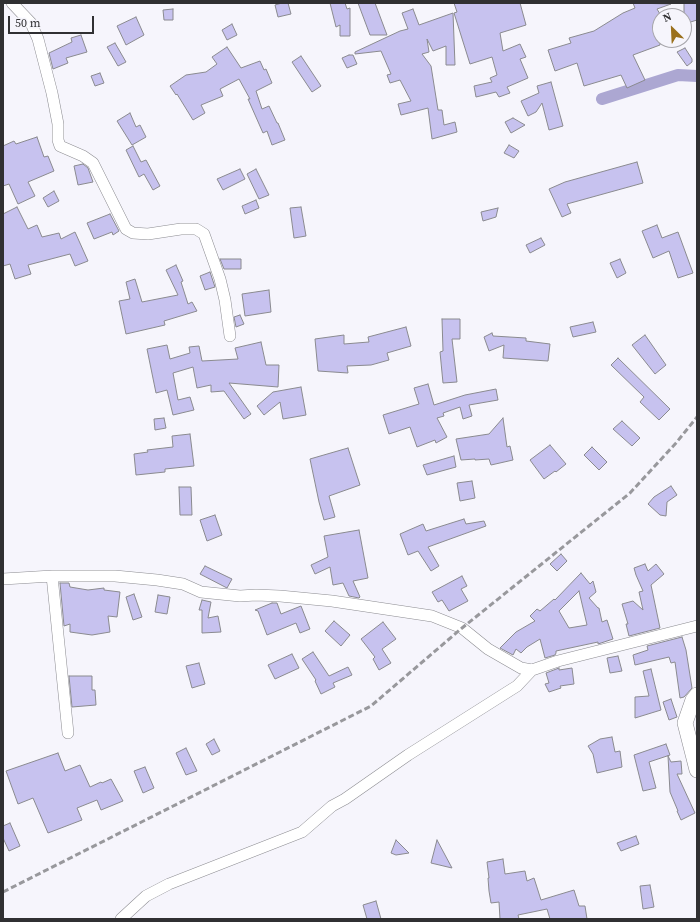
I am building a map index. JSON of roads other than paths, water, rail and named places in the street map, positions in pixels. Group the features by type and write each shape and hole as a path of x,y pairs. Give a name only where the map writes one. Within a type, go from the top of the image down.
{"main road":[{"path":"697,695 693,700 685,723 697,770"}],"street":[{"path":"12,3 31,23 38,39 52,93 58,124 58,140 60,146 83,156 93,163 126,228 133,233 148,234 181,229 196,229 204,234 220,279 225,300 230,336"},
{"path":"3,579 52,576 115,576 184,584 201,592 240,596 268,596 332,601 432,616 462,628 488,649 521,668 532,670"},
{"path":"52,576 68,734"},
{"path":"121,919 146,896 169,884 302,832 332,806 345,799 408,755 517,686 532,670 558,661 697,626"}],"waterway":[{"path":"602,99 678,75 697,76"}],"railway":[{"path":"3,892 371,706 462,628 630,493 676,443 697,417"}]}
